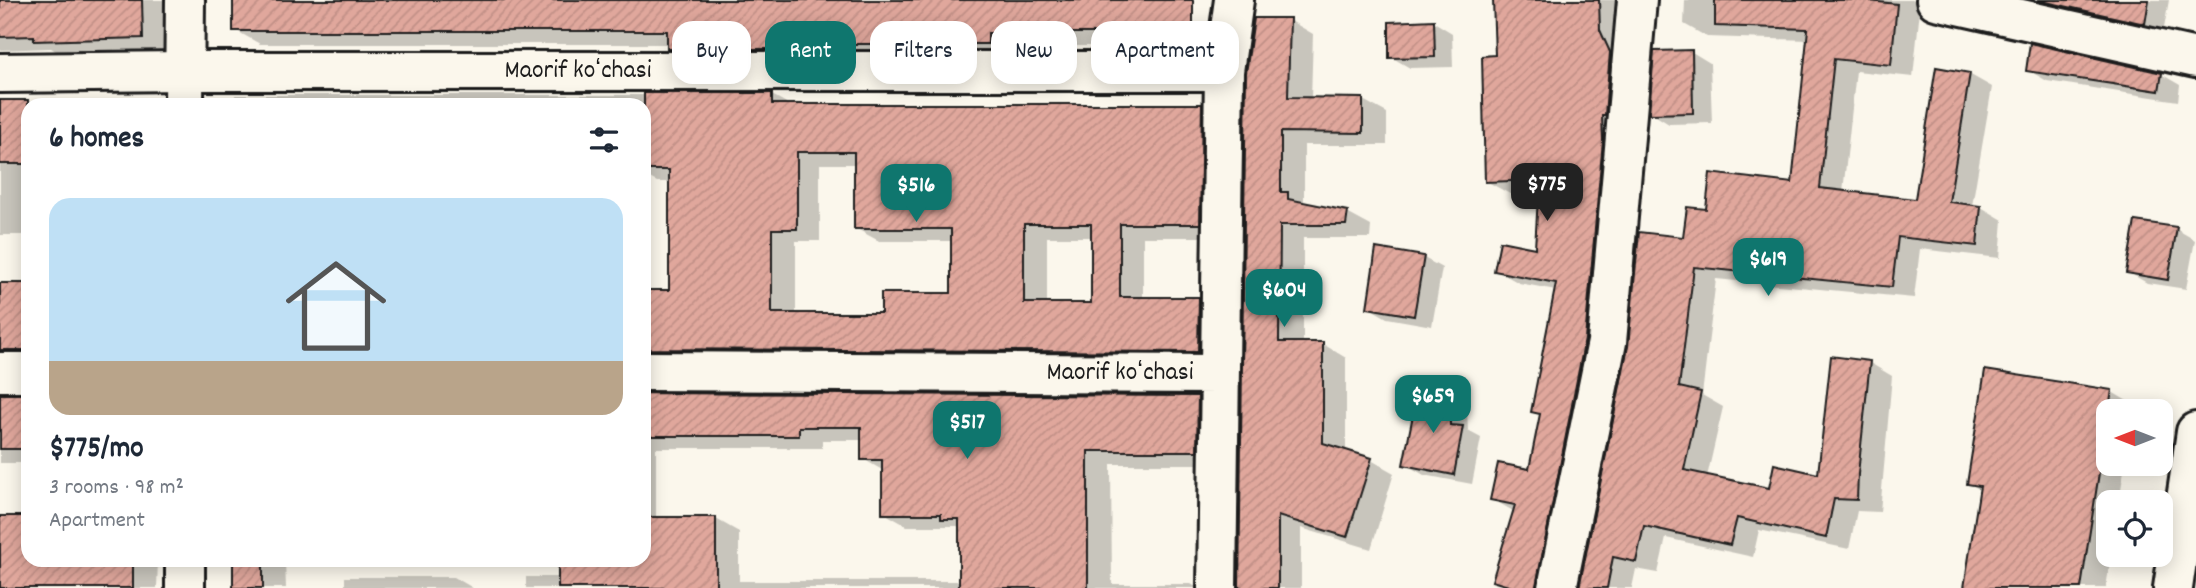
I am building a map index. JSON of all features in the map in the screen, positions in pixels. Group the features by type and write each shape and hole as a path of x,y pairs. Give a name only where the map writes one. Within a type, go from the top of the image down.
{"street":[{"path":"184,88 185,0"},
{"path":"1231,21 1234,0"},
{"path":"1557,588 1607,342 1637,0"},
{"path":"1936,0 2196,58"},
{"name":"Maorif koʻchasi","path":"0,73 184,88 1091,73"},
{"path":"1217,588 1224,84"},
{"name":"Maorif koʻchasi","path":"651,371 1219,373"},
{"path":"0,372 21,372"},
{"path":"2173,588 2196,432"},
{"path":"185,567 185,588"}],"building":[{"path":"0,0 142,0 143,38 34,41 34,36 0,37"},
{"path":"233,0 1193,0 1193,21 1091,21 1091,33 1077,33 1077,21 991,21 988,44 977,44 977,21 870,21 870,44 856,44 856,21 765,21 765,49 751,49 751,21 672,21 672,49 667,49 667,31 233,31"},
{"path":"1493,0 1599,0 1600,30 1610,52 1605,115 1602,115 1603,141 1585,339 1536,588 1515,588 1492,581 1515,505 1490,500 1498,463 1529,469 1540,414 1531,412 1556,283 1494,271 1500,241 1535,248 1539,180 1485,182 1482,56 1495,55"},
{"path":"1715,0 1859,0 1897,4 1891,65 1834,59 1820,188 1915,199 1936,67 1970,73 1949,202 1981,206 1977,246 1898,237 1892,287 1694,267 1679,387 1701,392 1684,470 1769,488 1774,464 1818,474 1831,356 1870,361 1857,500 1834,499 1826,538 1737,518 1730,545 1644,526 1636,562 1613,557 1607,588 1579,588 1628,346 1639,232 1683,237 1687,207 1706,209 1710,173 1792,183 1808,29 1715,26"},
{"path":"2037,0 2149,0 2145,24"},
{"path":"1254,18 1290,18 1288,97 1363,98 1363,133 1281,132 1281,192 1288,192 1288,199 1348,211 1346,225 1280,225 1279,342 1323,342 1323,443 1372,458 1347,537 1278,516 1278,588 1239,588 1246,73"},
{"path":"1434,20 1435,57 1389,58 1389,22"},
{"path":"2030,43 2162,73 2159,91 2026,71"},
{"path":"1692,50 1693,113 1649,114 1654,51"},
{"path":"644,93 772,93 772,104 1202,104 1200,224 1120,224 1120,297 1199,297 1198,352 651,349 651,290 669,290 669,170 651,170 651,98 644,98","holes":["797,152 854,152 854,229 951,229 951,293 881,293 881,313 772,313 772,229 797,229","1024,224 1091,224 1091,303 1024,303"]},
{"path":"0,100 21,100 21,164 0,164"},
{"path":"2135,221 2177,227 2168,280 2126,273"},
{"path":"1376,248 1424,256 1414,316 1367,308"},
{"path":"0,283 21,283 21,350 0,350"},
{"path":"1985,370 2112,390 2111,399 2096,399 2096,476 2099,476 2081,588 1964,588 1980,486 1967,484"},
{"path":"1418,390 1449,396 1450,425 1463,426 1454,475 1403,465"},
{"path":"651,393 1198,396 1197,451 1088,451 1088,588 959,588 959,519 941,519 941,514 882,514 882,460 861,460 861,427 799,427 799,436 651,436"},
{"path":"0,394 21,394 21,449 0,449"},
{"path":"0,516 21,516 21,567 133,567 133,588 0,588"},
{"path":"651,517 716,517 716,588 558,588 558,567 651,567"},
{"path":"233,567 263,567 263,588 233,588"}]}
